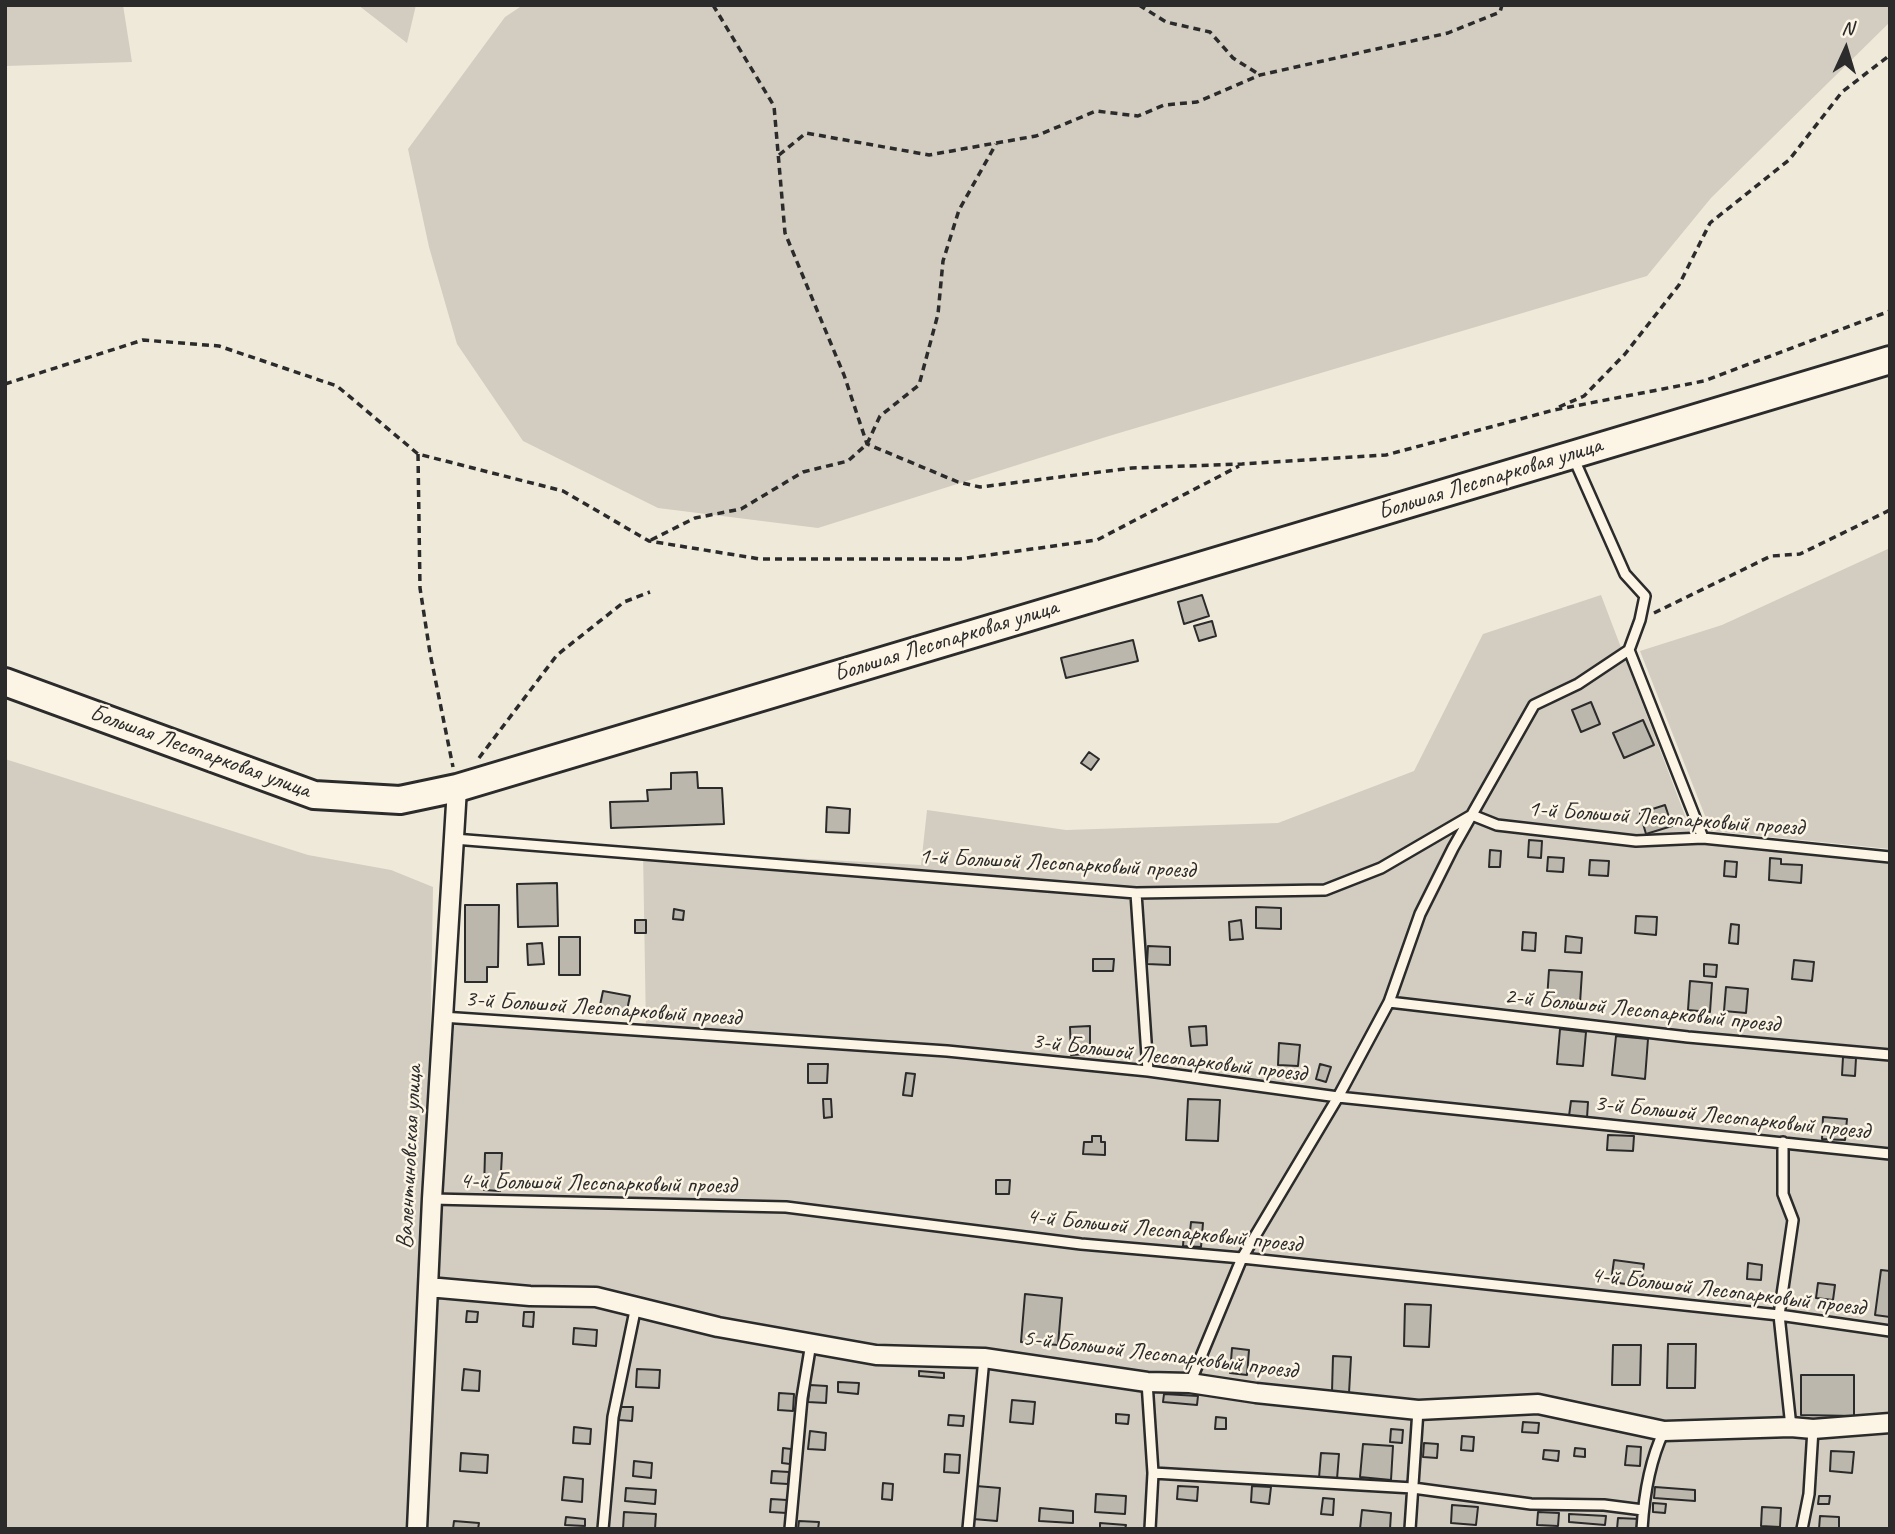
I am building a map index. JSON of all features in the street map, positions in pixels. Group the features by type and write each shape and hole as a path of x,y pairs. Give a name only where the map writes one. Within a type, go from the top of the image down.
{"main road":[{"name":"Большая Лесопарковая улица","path":"5,682 314,795 400,800 457,788 1890,360"}],"street":[{"name":"Валентиновская улица","path":"417,1529 432,1199 457,788"},
{"name":"5-й Большой Лесопарковый проезд","path":"428,1287 530,1296 596,1297 718,1327 876,1355 984,1358 1147,1382 1191,1384 1418,1410 1538,1404 1664,1431 1791,1427 1813,1429 1890,1423"}],"lane":[{"path":"1191,1384 1242,1258 1338,1097 1390,1002 1420,914 1534,705 1578,684 1629,650 1645,596 1625,574 1572,454"},
{"path":"1629,650 1703,838"},
{"name":"1-й Большой Лесопарковый проезд","path":"454,839 1136,893 1325,890 1381,868 1472,815 1497,825 1636,841 1703,838 1890,857"},
{"path":"1136,893 1149,1071"},
{"name":"2-й Большой Лесопарковый проезд","path":"1390,1002 1688,1037 1890,1055"},
{"name":"3-й Большой Лесопарковый проезд","path":"442,1017 947,1051 1149,1071 1338,1097 1890,1154"},
{"path":"1783,1142 1783,1194 1793,1220 1779,1315 1791,1427"},
{"name":"4-й Большой Лесопарковый проезд","path":"432,1199 786,1207 1082,1244 1242,1258 1779,1315 1890,1331"},
{"path":"603,1529 613,1417 636,1306"},
{"path":"790,1529 802,1398 811,1343"},
{"path":"968,1529 984,1358"},
{"path":"1147,1382 1153,1473 1150,1529"},
{"path":"1410,1529 1418,1410"},
{"path":"1802,1529 1809,1494 1813,1429"},
{"path":"1642,1529 1643,1510 1656,1447 1664,1431"},
{"path":"1153,1473 1413,1488 1531,1504 1604,1505 1643,1510"}],"path":[{"path":"713,5 774,106 785,233 844,375 867,444 958,482 980,487 1132,468 1386,455 1554,410 1704,381 1890,311"},
{"path":"1139,5 1166,22 1210,32 1233,58 1260,75"},
{"path":"779,155 806,133 929,155 1036,136 1096,111 1138,116 1164,105 1197,102 1260,75 1448,33 1500,12 1502,5"},
{"path":"1554,410 1584,396 1625,354 1679,285 1710,223 1788,160 1842,92 1890,55"},
{"path":"649,541 695,519 741,509 803,471 848,461 867,444 880,416 919,385 938,314 943,261 959,209 996,143"},
{"path":"5,384 143,340 219,346 337,386 418,454 563,491 649,541 760,559 960,559 1097,540 1241,464"},
{"path":"418,454 421,588 429,653 457,788"},
{"path":"1640,620 1771,556 1800,554 1890,510"},
{"path":"457,788 557,655 624,602 650,592"}],"shaded area":[{"path":"5,5 123,5 132,62 5,66"},
{"path":"358,5 416,5 407,43"},
{"path":"523,5 1890,5 1890,22 1711,198 1647,276 1109,436 818,528 658,508 523,441 457,344 429,247 408,149 505,17"},
{"path":"1890,548 1890,849 1711,831 1640,651 1722,625"},
{"path":"1601,595 1694,839 1890,860 1890,1529 5,1529 5,759 308,855 391,870 433,887 425,1378 455,1016 646,1029 643,850 921,865 927,810 1066,830 1278,823 1414,771 1483,634"}],"building":[{"path":"1202,595 1209,616 1184,624 1178,602"},
{"path":"1212,621 1216,636 1199,641 1194,626"},
{"path":"1133,640 1138,661 1066,678 1061,658"},
{"path":"1591,702 1600,724 1581,732 1572,710"},
{"path":"1643,720 1654,745 1624,758 1613,733"},
{"path":"1089,752 1099,759 1091,770 1081,763"},
{"path":"697,772 698,788 722,788 724,824 611,828 610,802 648,801 647,790 671,789 671,773"},
{"path":"1665,805 1672,826 1646,834 1640,813"},
{"path":"827,807 850,809 849,833 826,832"},
{"path":"1529,840 1542,841 1541,858 1528,857"},
{"path":"1490,850 1501,851 1500,867 1489,867"},
{"path":"1548,857 1564,858 1563,872 1547,871"},
{"path":"1770,858 1781,859 1781,864 1802,865 1801,883 1769,880"},
{"path":"1590,860 1609,861 1608,876 1589,875"},
{"path":"1725,861 1737,862 1736,877 1724,876"},
{"path":"557,883 558,926 518,927 517,884"},
{"path":"465,905 499,905 498,967 487,967 487,982 465,982"},
{"path":"1256,907 1281,908 1281,929 1256,928"},
{"path":"674,909 684,911 683,920 673,919"},
{"path":"1636,916 1657,917 1656,935 1635,933"},
{"path":"635,920 646,920 646,933 635,933"},
{"path":"1241,920 1243,939 1230,940 1229,922"},
{"path":"1731,924 1739,925 1738,944 1729,943"},
{"path":"1523,932 1536,933 1535,951 1522,950"},
{"path":"1566,936 1582,938 1581,953 1565,952"},
{"path":"559,937 580,937 580,975 559,975"},
{"path":"542,943 544,964 528,965 527,944"},
{"path":"1148,946 1170,947 1170,965 1147,964"},
{"path":"1093,959 1114,959 1113,971 1093,971"},
{"path":"1794,960 1814,962 1812,981 1792,979"},
{"path":"1704,964 1717,965 1716,977 1704,976"},
{"path":"1549,970 1582,972 1580,1003 1547,1000"},
{"path":"1690,981 1712,983 1710,1012 1688,1010"},
{"path":"1726,987 1748,989 1746,1013 1724,1011"},
{"path":"603,991 630,996 626,1015 599,1010"},
{"path":"1090,1026 1090,1054 1071,1055 1070,1027"},
{"path":"1206,1026 1207,1045 1191,1046 1189,1027"},
{"path":"1560,1029 1586,1032 1583,1066 1557,1064"},
{"path":"1616,1036 1648,1039 1645,1079 1612,1075"},
{"path":"1279,1043 1300,1045 1298,1066 1278,1065"},
{"path":"1843,1057 1856,1058 1855,1076 1842,1075"},
{"path":"808,1064 828,1064 827,1083 808,1083"},
{"path":"1320,1064 1331,1067 1326,1082 1316,1079"},
{"path":"906,1073 915,1074 912,1096 903,1095"},
{"path":"823,1099 831,1099 832,1117 824,1118"},
{"path":"1188,1099 1220,1100 1218,1141 1186,1140"},
{"path":"1571,1101 1588,1102 1587,1118 1569,1116"},
{"path":"1823,1117 1847,1119 1845,1140 1822,1139"},
{"path":"1608,1135 1634,1136 1633,1151 1607,1150"},
{"path":"1092,1136 1101,1136 1101,1142 1105,1142 1105,1155 1083,1154 1084,1142 1092,1142"},
{"path":"485,1153 502,1153 500,1191 484,1190"},
{"path":"996,1180 1010,1180 1009,1194 996,1194"},
{"path":"1191,1222 1203,1223 1201,1247 1183,1246 1184,1232 1190,1232"},
{"path":"1614,1260 1644,1264 1641,1286 1611,1282"},
{"path":"1748,1263 1762,1265 1761,1280 1747,1279"},
{"path":"1881,1270 1890,1271 1890,1317 1875,1315"},
{"path":"1818,1283 1835,1285 1833,1300 1816,1298"},
{"path":"1025,1294 1062,1298 1058,1345 1021,1342"},
{"path":"1405,1304 1431,1305 1429,1347 1404,1346"},
{"path":"467,1311 478,1312 477,1322 466,1322"},
{"path":"524,1312 534,1312 533,1327 523,1326"},
{"path":"574,1328 597,1330 596,1346 573,1344"},
{"path":"1668,1344 1696,1344 1695,1388 1667,1388"},
{"path":"1613,1345 1641,1345 1640,1385 1612,1385"},
{"path":"1232,1348 1249,1350 1247,1375 1230,1373"},
{"path":"1333,1356 1351,1357 1349,1393 1332,1392"},
{"path":"464,1369 480,1371 479,1391 462,1390"},
{"path":"637,1369 660,1370 659,1388 636,1387"},
{"path":"919,1371 944,1373 944,1378 919,1376"},
{"path":"1801,1375 1854,1375 1854,1416 1801,1415"},
{"path":"838,1382 859,1383 858,1394 838,1392"},
{"path":"810,1385 827,1386 826,1403 808,1402"},
{"path":"779,1393 794,1394 793,1411 778,1410"},
{"path":"1164,1394 1198,1396 1197,1405 1163,1402"},
{"path":"1012,1400 1035,1402 1033,1424 1010,1422"},
{"path":"620,1407 633,1407 632,1421 619,1420"},
{"path":"1116,1414 1129,1415 1128,1424 1116,1423"},
{"path":"949,1415 964,1416 963,1426 948,1425"},
{"path":"1216,1417 1226,1418 1226,1429 1215,1429"},
{"path":"1523,1422 1539,1423 1538,1433 1522,1432"},
{"path":"574,1427 591,1429 590,1444 573,1443"},
{"path":"1391,1429 1403,1430 1402,1443 1390,1442"},
{"path":"810,1431 826,1433 825,1450 808,1449"},
{"path":"1462,1436 1474,1437 1473,1451 1461,1450"},
{"path":"1424,1443 1438,1444 1437,1458 1423,1457"},
{"path":"1363,1444 1393,1446 1391,1480 1360,1477"},
{"path":"1627,1446 1641,1447 1640,1466 1625,1465"},
{"path":"783,1448 791,1449 790,1464 782,1463"},
{"path":"1575,1448 1585,1449 1585,1457 1574,1456"},
{"path":"1544,1450 1559,1451 1558,1461 1543,1459"},
{"path":"1831,1451 1854,1452 1852,1473 1830,1471"},
{"path":"461,1453 488,1455 487,1473 460,1471"},
{"path":"1321,1453 1339,1454 1337,1479 1319,1478"},
{"path":"945,1454 960,1455 959,1473 944,1472"},
{"path":"634,1461 652,1463 651,1478 633,1476"},
{"path":"772,1471 789,1472 788,1484 771,1483"},
{"path":"564,1477 583,1479 582,1502 562,1500"},
{"path":"883,1483 893,1484 892,1500 882,1499"},
{"path":"976,1486 1000,1488 997,1521 973,1519"},
{"path":"1178,1486 1198,1487 1197,1501 1177,1499"},
{"path":"1252,1486 1271,1487 1269,1504 1251,1502"},
{"path":"1655,1487 1695,1490 1695,1501 1654,1498"},
{"path":"626,1488 656,1490 655,1504 625,1501"},
{"path":"1096,1494 1126,1496 1125,1514 1095,1512"},
{"path":"1819,1496 1830,1496 1829,1504 1818,1504"},
{"path":"1323,1498 1334,1499 1333,1515 1321,1514"},
{"path":"771,1499 787,1500 787,1513 770,1512"},
{"path":"1653,1503 1666,1504 1665,1513 1653,1512"},
{"path":"1452,1505 1478,1507 1476,1525 1451,1523"},
{"path":"1762,1507 1781,1508 1780,1527 1761,1526"},
{"path":"1040,1508 1073,1511 1073,1523 1039,1521"},
{"path":"1362,1510 1391,1513 1390,1529 1360,1529"},
{"path":"624,1512 656,1514 655,1529 623,1529"},
{"path":"1538,1512 1559,1513 1558,1526 1537,1525"},
{"path":"1569,1514 1606,1516 1605,1525 1569,1522"},
{"path":"1820,1516 1839,1517 1839,1529 1819,1529"},
{"path":"566,1517 585,1519 585,1526 565,1525"},
{"path":"1618,1518 1640,1519 1640,1529 1617,1529"},
{"path":"454,1521 479,1523 478,1529 453,1529"},
{"path":"799,1521 819,1522 818,1529 798,1529"},
{"path":"1100,1523 1126,1525 1125,1529 1100,1529"}]}
